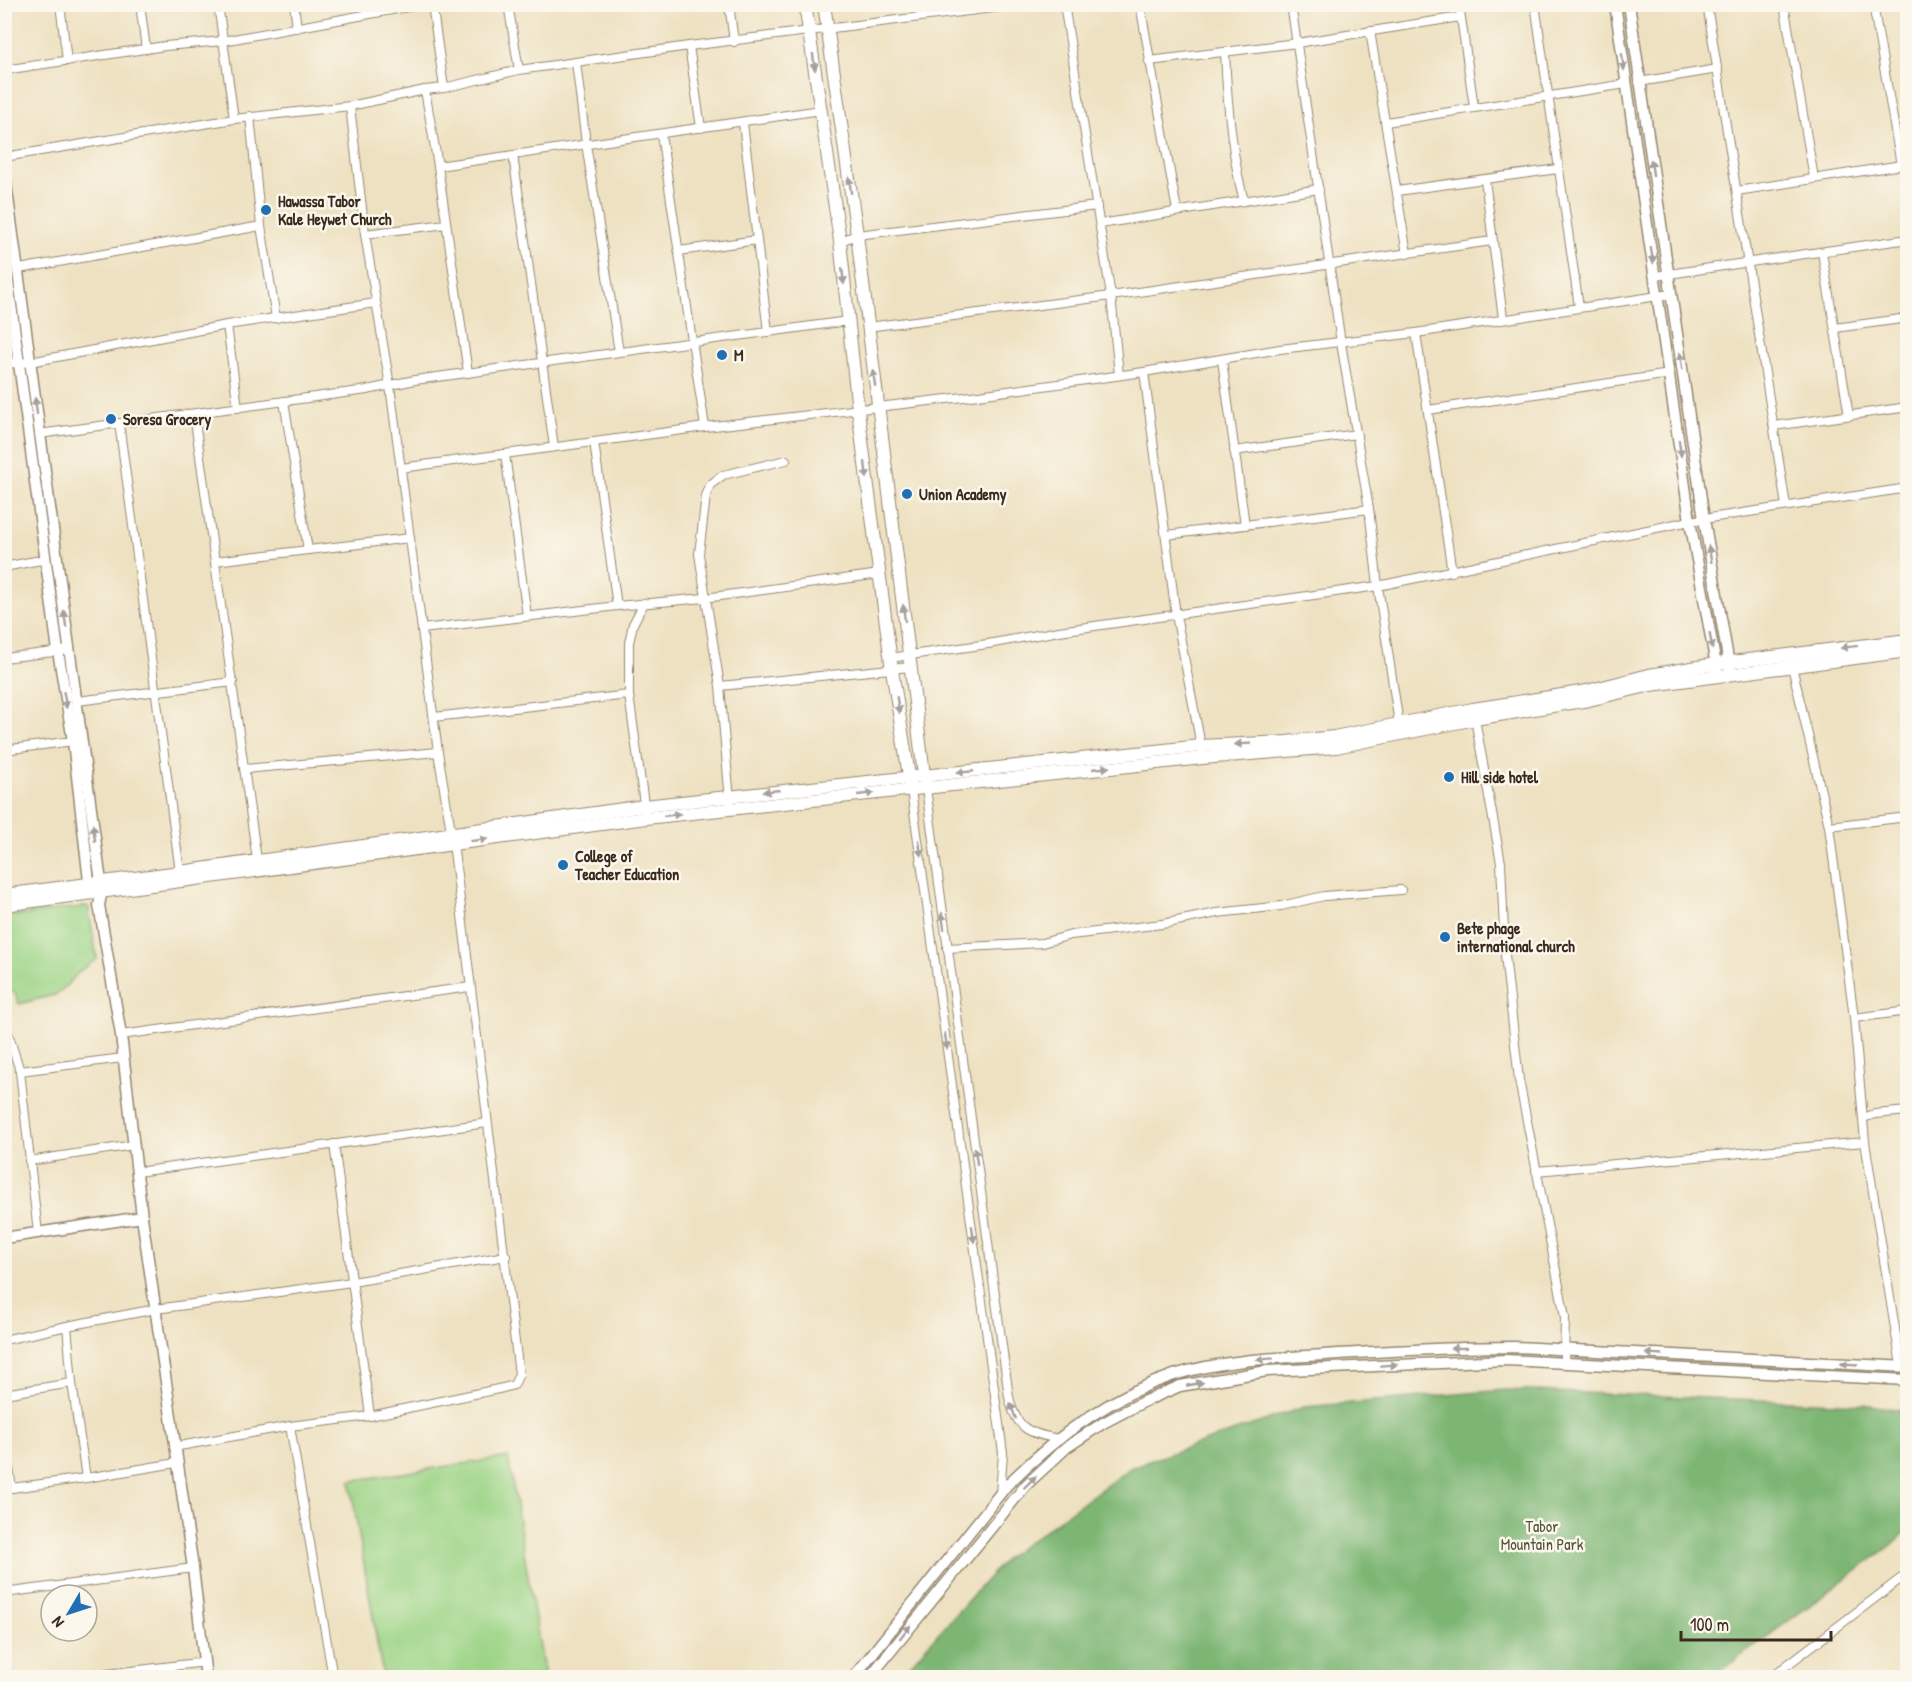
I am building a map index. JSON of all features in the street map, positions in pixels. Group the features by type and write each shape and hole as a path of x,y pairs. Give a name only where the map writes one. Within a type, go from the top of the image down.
{"main road":[{"path":"805,4 840,241 858,410 891,664 911,790"},
{"path":"824,4 857,235 925,782"},
{"path":"1202,752 1336,747 1475,719 1589,700 1723,669 1908,640"},
{"path":"4,895 96,888 909,777 925,782 1334,737 1587,690 1649,675 1792,666 1908,651"},
{"path":"730,802 911,790 925,782"},
{"path":"4,905 257,860 452,838"}],"street":[{"path":"60,4 68,61"},
{"path":"140,4 146,49"},
{"path":"218,4 234,119"},
{"path":"294,4 297,28"},
{"path":"4,70 146,49 223,41 424,4"},
{"path":"432,4 444,88"},
{"path":"508,4 519,70"},
{"path":"729,4 735,42"},
{"path":"4,157 250,116 350,106 444,88 519,70 689,46 1025,4"},
{"path":"1064,4 1112,296 1119,375"},
{"path":"1140,4 1178,211"},
{"path":"1291,4 1341,343 1369,509 1399,724"},
{"path":"1459,4 1474,107"},
{"path":"1535,4 1578,307"},
{"path":"1615,4 1690,521 1723,669"},
{"path":"1629,4 1704,519 1723,669"},
{"path":"1707,4 1786,506"},
{"path":"1784,4 1814,178"},
{"path":"1737,191 1904,165 1873,4"},
{"path":"1149,61 1297,43 1460,17"},
{"path":"1370,31 1407,254"},
{"path":"689,46 702,128"},
{"path":"1225,52 1238,180 1244,201"},
{"path":"576,62 586,144 619,352"},
{"path":"1639,82 1718,69"},
{"path":"1386,123 1626,84"},
{"path":"425,90 468,373"},
{"path":"174,1447 290,1426 370,1416 514,1385 519,1374 452,838 438,752 390,386 365,234 350,106"},
{"path":"438,166 821,110"},
{"path":"250,116 261,226 276,318"},
{"path":"743,123 768,332"},
{"path":"661,134 705,427"},
{"path":"513,155 554,447"},
{"path":"4,169 19,269 25,362 58,651 121,1035 142,1217 193,1568 206,1677"},
{"path":"1397,191 1558,169"},
{"path":"1485,180 1503,318"},
{"path":"1100,224 1319,189"},
{"path":"840,241 857,235 1097,206"},
{"path":"365,234 446,224"},
{"path":"19,269 261,226"},
{"path":"1655,276 1908,239"},
{"path":"679,251 757,240"},
{"path":"867,327 1112,296 1492,241"},
{"path":"1822,252 1848,416"},
{"path":"4,253 39,434 77,701 96,888"},
{"path":"401,468 1144,372 1280,349 1416,333 1671,294"},
{"path":"4,364 227,325 376,303"},
{"path":"1835,328 1908,318"},
{"path":"39,434 848,321"},
{"path":"227,325 238,408"},
{"path":"1416,333 1452,572"},
{"path":"1222,360 1245,525"},
{"path":"1144,372 1176,615 1202,752"},
{"path":"1428,410 1670,374"},
{"path":"284,400 308,550"},
{"path":"1774,426 1908,407"},
{"path":"194,414 257,860"},
{"path":"120,423 180,872"},
{"path":"1234,452 1357,434"},
{"path":"594,442 617,606"},
{"path":"505,454 527,616"},
{"path":"730,802 720,686 699,554 700,533 710,485 714,479 734,471 786,460"},
{"path":"720,686 891,664 1176,615 1378,586 1690,521 1908,488"},
{"path":"1167,535 1369,509"},
{"path":"216,561 410,538"},
{"path":"4,567 46,559"},
{"path":"422,629 705,598 880,574"},
{"path":"644,603 633,624 629,643 629,695 645,812"},
{"path":"4,658 70,650"},
{"path":"853,1677 1000,1494 1035,1457 1117,1401 1143,1387 1174,1375 1257,1359 1420,1349 1515,1347 1904,1366 1865,1142 1854,1018 1829,826 1792,666"},
{"path":"77,701 232,682"},
{"path":"434,717 629,695"},
{"path":"1475,719 1501,863 1505,955 1519,1080 1565,1317 1564,1363"},
{"path":"4,750 73,741"},
{"path":"245,769 438,752"},
{"path":"925,782 1009,1397 1017,1421 1034,1434 1060,1439"},
{"path":"911,790 1003,1453 1000,1494"},
{"path":"1829,826 1908,817"},
{"path":"947,948 1042,943 1071,935 1162,924 1217,913 1281,906 1324,896 1401,890"},
{"path":"121,1035 470,987"},
{"path":"1854,1018 1908,1011"},
{"path":"7,1030 20,1071 38,1233"},
{"path":"20,1071 123,1058"},
{"path":"1863,1118 1875,1114 1908,1111"},
{"path":"137,1172 487,1123"},
{"path":"1536,1171 1865,1142"},
{"path":"334,1144 370,1416"},
{"path":"29,1161 134,1145"},
{"path":"4,1238 142,1217"},
{"path":"4,1340 156,1309 352,1282 506,1256"},
{"path":"67,1326 72,1383 86,1478"},
{"path":"989,1350 1002,1344"},
{"path":"1419,1363 1420,1349"},
{"path":"869,1677 1026,1485 1067,1447 1103,1423 1180,1386 1267,1371 1506,1360 1908,1380"},
{"path":"4,1394 72,1383"},
{"path":"290,1426 333,1677"},
{"path":"4,1436 8,1489 176,1463"},
{"path":"4,1593 193,1568"},
{"path":"1770,1677 1908,1573"},
{"path":"4,1653 8,1677"},
{"path":"74,1677 205,1662"}],"green space":[{"path":"88,906 97,959 80,971 58,994 19,1004 14,991 5,993 5,917"},
{"name":"Tabor Mountain Park","path":"1505,1390 1863,1404 1907,1411 1907,1531 1892,1545 1712,1677 899,1677 1006,1558 1132,1467 1304,1407"},
{"path":"508,1457 545,1677 383,1677 350,1481"}],"place":[{"name":"Hawassa Tabor Kale Heywet Church","path":"266,210"},
{"name":"M","path":"722,355"},
{"name":"Soresa Grocery","path":"111,419"},
{"name":"Union Academy","path":"907,494"},
{"name":"Hill side hotel","path":"1449,777"},
{"name":"College of Teacher Education","path":"563,865"},
{"name":"Bete phage international church","path":"1445,937"}]}
